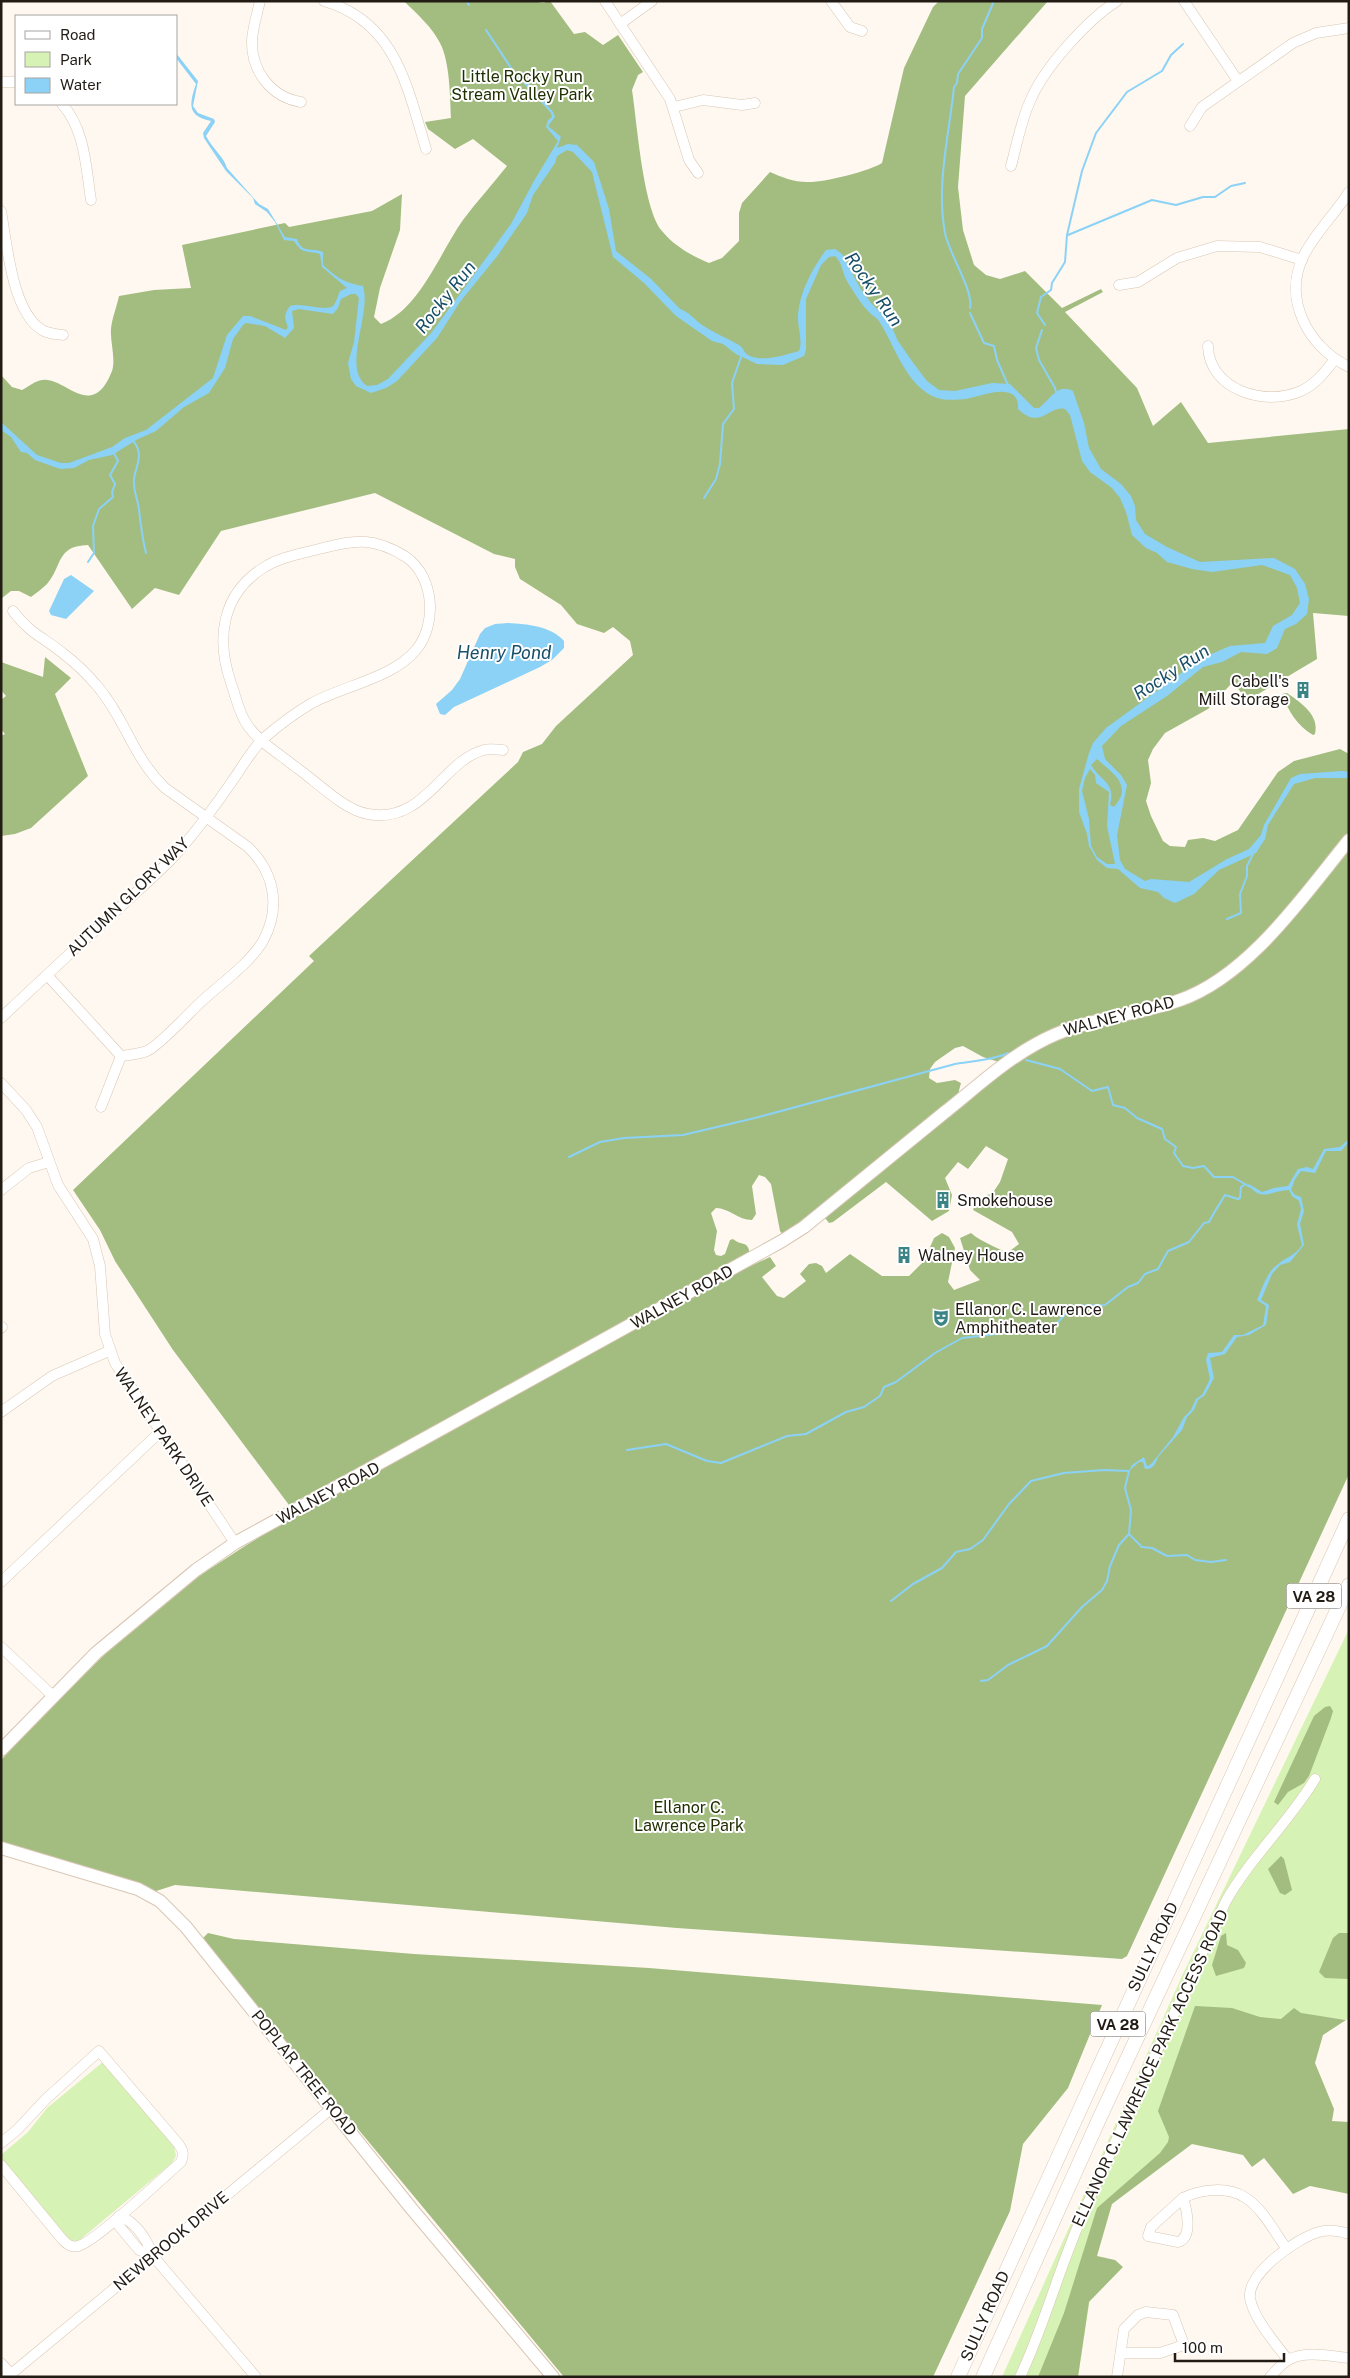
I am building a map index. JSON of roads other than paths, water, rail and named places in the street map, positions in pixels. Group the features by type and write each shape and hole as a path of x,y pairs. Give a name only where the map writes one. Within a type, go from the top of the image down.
{"highway":[{"name":"SULLY ROAD","path":"958,2377 1349,1519"},
{"name":"SULLY ROAD","path":"983,2377 1100,2117 1349,1585"}],"main road":[{"name":"WALNEY ROAD","path":"1,1750 103,1647 196,1570 235,1543 782,1241 819,1215 986,1079 1036,1044 1081,1024 1180,1000 1220,980 1245,960 1274,929 1349,840"},
{"name":"POPLAR TREE ROAD","path":"1,1848 122,1883 160,1901 186,1927 411,2208 553,2377"}],"street":[{"path":"260,1 252,37 255,62 263,79 274,92 288,100 301,102"},
{"path":"324,1 360,18 376,31 388,46 401,71 426,149"},
{"path":"605,1 674,107 689,160 698,173"},
{"path":"620,24 652,1"},
{"path":"831,1 850,27 862,32"},
{"path":"1011,166 1025,113 1042,78 1084,29 1116,1"},
{"path":"1184,1 1238,81"},
{"path":"1190,126 1202,107 1302,38 1331,30 1349,28"},
{"path":"1,82 15,82"},
{"path":"674,107 703,100 742,105 755,103"},
{"path":"63,105 71,115 80,135 91,200"},
{"path":"1349,192 1309,247 1302,260 1297,283 1300,313 1310,334 1335,360 1349,367"},
{"path":"1,211 16,287 22,305 39,328 47,332 63,335"},
{"path":"1119,285 1138,282 1177,258 1217,246 1260,247 1302,260"},
{"path":"1208,346 1209,360 1215,371 1225,382 1238,389 1266,397 1288,395 1308,387 1335,360"},
{"name":"AUTUMN GLORY WAY","path":"1,1018 175,856 207,817 261,741 285,721 313,702 389,670 404,662 414,653 423,640 430,617 430,601 425,582 410,560 390,547 373,542 354,541 283,558 263,568 247,581 233,602 224,623 222,642 224,663 241,712 247,725 261,741"},
{"path":"14,611 26,628 66,655 98,688 120,720 136,752 165,788 248,847 259,857 267,870 274,894 270,924 262,942 245,961 149,1050 121,1056"},
{"path":"261,741 352,808 370,815 389,814 404,810 419,802 472,755 485,749 503,750"},
{"path":"46,975 121,1056"},
{"path":"101,1107 121,1056"},
{"name":"WALNEY PARK DRIVE","path":"1,1084 26,1110 37,1127 58,1185 87,1227 94,1244 100,1266 105,1334 109,1351 121,1374 235,1543"},
{"path":"1,1190 24,1171 49,1162"},
{"path":"1,1412 52,1376 109,1351"},
{"path":"1,1582 160,1432"},
{"path":"1,1647 53,1696"},
{"name":"ELLANOR C. LAWRENCE PARK ACCESS ROAD","path":"1020,2377 1080,2222 1226,1901 1237,1882 1298,1804 1315,1779"},
{"path":"1,2143 99,2051 182,2148 184,2156 181,2162 83,2245 69,2246 2,2167"},
{"name":"NEWBROOK DRIVE","path":"9,2376 332,2108"},
{"path":"1183,2198 1187,2211 1185,2237 1182,2241 1178,2242 1148,2236 1151,2227 1183,2198 1199,2190 1219,2190 1246,2198 1255,2206 1287,2249"},
{"path":"119,2216 118,2226 139,2250 153,2256 256,2377"},
{"path":"1288,2360 1253,2310 1250,2297 1251,2284 1261,2272 1287,2249 1320,2231 1339,2231 1349,2234"},
{"path":"1117,2377 1124,2328 1138,2315 1146,2312 1173,2315 1184,2345 1160,2353 1121,2353"},
{"path":"1270,2377 1288,2360 1299,2357 1320,2355 1349,2358"},
{"path":"1,2363 9,2376"}],"water":[{"path":"178,56 198,81 193,106 198,113 214,119 215,122 206,136 227,168 259,204 268,209 285,237 297,239 301,247 323,252 323,265 328,270 337,277 363,286 365,298 357,367 360,378 367,386 377,385 388,379 432,332 511,224 558,141 546,127 548,120 552,117 551,113 513,72 529,84 553,112 555,117 548,126 561,137 557,148 568,144 577,145 594,162 609,209 616,251 651,279 680,309 702,325 739,345 748,355 756,358 768,358 799,351 801,344 798,323 800,301 803,292 811,274 826,250 835,249 842,254 860,288 871,303 889,321 898,341 914,364 927,381 939,390 955,391 992,383 1010,384 1034,408 1039,408 1058,390 1067,389 1073,391 1084,423 1089,448 1101,469 1121,484 1131,496 1135,506 1136,520 1145,534 1167,547 1200,562 1274,558 1295,569 1305,584 1309,599 1307,614 1296,624 1285,629 1277,648 1267,654 1241,652 1222,662 1203,667 1167,696 1121,726 1102,746 1105,759 1121,775 1127,785 1117,835 1120,860 1125,869 1145,881 1151,879 1189,882 1227,859 1249,849 1261,835 1264,825 1291,778 1300,774 1342,771 1349,772 1349,778 1315,778 1294,784 1268,825 1265,839 1256,853 1219,870 1194,894 1175,903 1164,898 1158,892 1140,888 1118,869 1107,868 1097,860 1089,846 1079,812 1079,789 1093,743 1106,728 1202,658 1230,646 1265,643 1273,626 1292,615 1300,603 1297,588 1290,575 1262,565 1212,572 1192,569 1167,562 1157,553 1146,548 1132,535 1120,498 1112,488 1090,472 1082,461 1070,415 1065,409 1054,410 1044,416 1033,418 1018,409 1017,400 1013,394 1006,392 989,393 957,400 932,396 922,389 907,372 879,321 862,305 848,283 840,262 835,256 829,257 821,265 806,299 806,350 804,356 783,365 757,364 736,354 723,344 712,341 676,316 644,283 613,257 592,172 573,152 567,150 557,156 555,163 533,195 527,213 498,255 460,302 437,338 397,381 386,388 371,393 356,386 351,379 348,363 354,342 359,298 356,294 351,294 341,299 338,308 333,314 299,309 292,311 294,328 285,338 265,326 246,323 243,325 233,339 225,368 209,393 184,407 156,431 138,439 112,455 89,460 74,468 60,469 35,460 27,453 21,452 11,437 1,430 1,422 37,455 61,463 69,463 112,447 125,438 146,430 213,378 227,335 243,316 250,316 286,330 288,327 285,316 290,306 301,305 329,308 334,305 340,291 347,288 322,267 320,254 305,251 294,241 284,240 275,222 267,212 255,204 253,198 226,171 204,138 203,133 211,121 198,116 192,108 191,103 196,84 178,61","holes":["1097,759 1119,780 1122,792 1120,799 1114,807 1110,805 1111,791 1109,787 1091,765","1090,769 1095,775 1096,783 1109,792 1107,826 1115,864 1107,864 1097,857 1091,846 1089,819 1082,791 1085,778"]},
{"path":"71,575 94,591 66,619 51,615 49,611 64,579"},
{"name":"Henry Pond","path":"495,624 531,625 546,629 564,641 564,648 552,660 540,667 454,707 445,715 440,714 436,704 452,690 460,679 480,634 485,628"},
{"path":"1349,1139 1349,1142 1341,1151 1326,1151 1315,1173 1301,1171 1295,1179 1291,1190 1295,1195 1301,1197 1304,1211 1300,1224 1304,1245 1290,1262 1280,1265 1272,1274 1261,1300 1269,1305 1266,1325 1249,1335 1237,1337 1225,1354 1210,1358 1214,1378 1205,1395 1198,1400 1194,1410 1187,1417 1182,1430 1158,1457 1152,1467 1145,1469 1143,1462 1139,1462 1129,1471 1132,1465 1144,1457 1147,1466 1151,1464 1173,1437 1196,1399 1202,1395 1210,1379 1206,1360 1208,1353 1222,1352 1234,1335 1243,1335 1263,1325 1266,1306 1257,1300 1265,1281 1273,1268 1296,1252 1302,1245 1297,1225 1301,1209 1299,1201 1292,1196 1289,1190 1261,1194 1257,1193 1247,1183 1262,1192 1288,1186 1298,1169 1307,1167 1313,1169 1324,1149 1340,1147"}],"waterway":[{"path":"466,1 469,5"},
{"path":"970,308 965,282 947,242 945,233 942,196 944,160 954,87 957,83 958,74 982,38 982,29 994,1"},
{"path":"486,30 515,74"},
{"path":"1045,325 1037,313 1041,297 1051,290 1052,283 1065,262 1067,235 1082,171 1096,133 1127,92 1162,71 1171,55 1183,44"},
{"path":"1068,235 1152,200 1176,205 1203,197 1215,197 1231,186 1245,183"},
{"path":"970,313 984,343 994,346 997,360 1008,385"},
{"path":"1042,330 1036,348 1039,360 1056,392"},
{"path":"704,498 716,479 720,464 723,424 734,409 732,383 741,357"},
{"path":"134,442 139,456 134,487 146,553"},
{"path":"88,562 94,553 93,526 99,509 113,497 112,492 115,484 110,475 118,461 114,453"},
{"path":"1227,919 1241,913 1240,894 1247,876 1247,866 1253,854"},
{"path":"569,1157 600,1142 624,1138 683,1135 755,1118 955,1064 990,1059 1008,1053"},
{"path":"1026,1060 1060,1069 1092,1091 1108,1087 1113,1105 1125,1108 1137,1118 1162,1129 1165,1139 1176,1147 1174,1153 1183,1166 1193,1168 1204,1166 1214,1177 1233,1177 1250,1187"},
{"path":"627,1450 666,1444 707,1461 721,1463 787,1436 806,1434 846,1412 864,1407 880,1396 884,1387 896,1382 935,1353 962,1338 1014,1332 1022,1327 1042,1329 1057,1323 1073,1306 1105,1305 1128,1287 1138,1283 1145,1274 1158,1269 1168,1251 1189,1242 1204,1223 1209,1222 1225,1195 1240,1198 1241,1187 1244,1185"},
{"path":"891,1601 913,1584 942,1568 956,1552 970,1549 983,1540 1009,1504 1031,1481 1064,1473 1104,1470 1129,1471 1125,1488 1131,1510 1129,1534 1119,1545 1102,1590 1082,1607 1047,1646 1008,1665 988,1680 981,1681"},
{"path":"1129,1534 1142,1547 1152,1548 1167,1556 1187,1555 1195,1560 1211,1562 1226,1560"}],"place":[{"name":"Cabell's Mill Storage","path":"1303,690"},
{"name":"Smokehouse","path":"943,1200"},
{"name":"Walney House","path":"904,1255"},
{"name":"Ellanor C. Lawrence Amphitheater","path":"941,1318"}],"park label":[{"name":"Little Rocky Run Stream Valley Park","path":"522,85"},
{"name":"Ellanor C. Lawrence Park","path":"689,1816"}],"water label":[{"name":"Rocky Run","path":"874,289"},
{"name":"Rocky Run","path":"445,297"},
{"name":"Rocky Run","path":"1171,672"}]}
